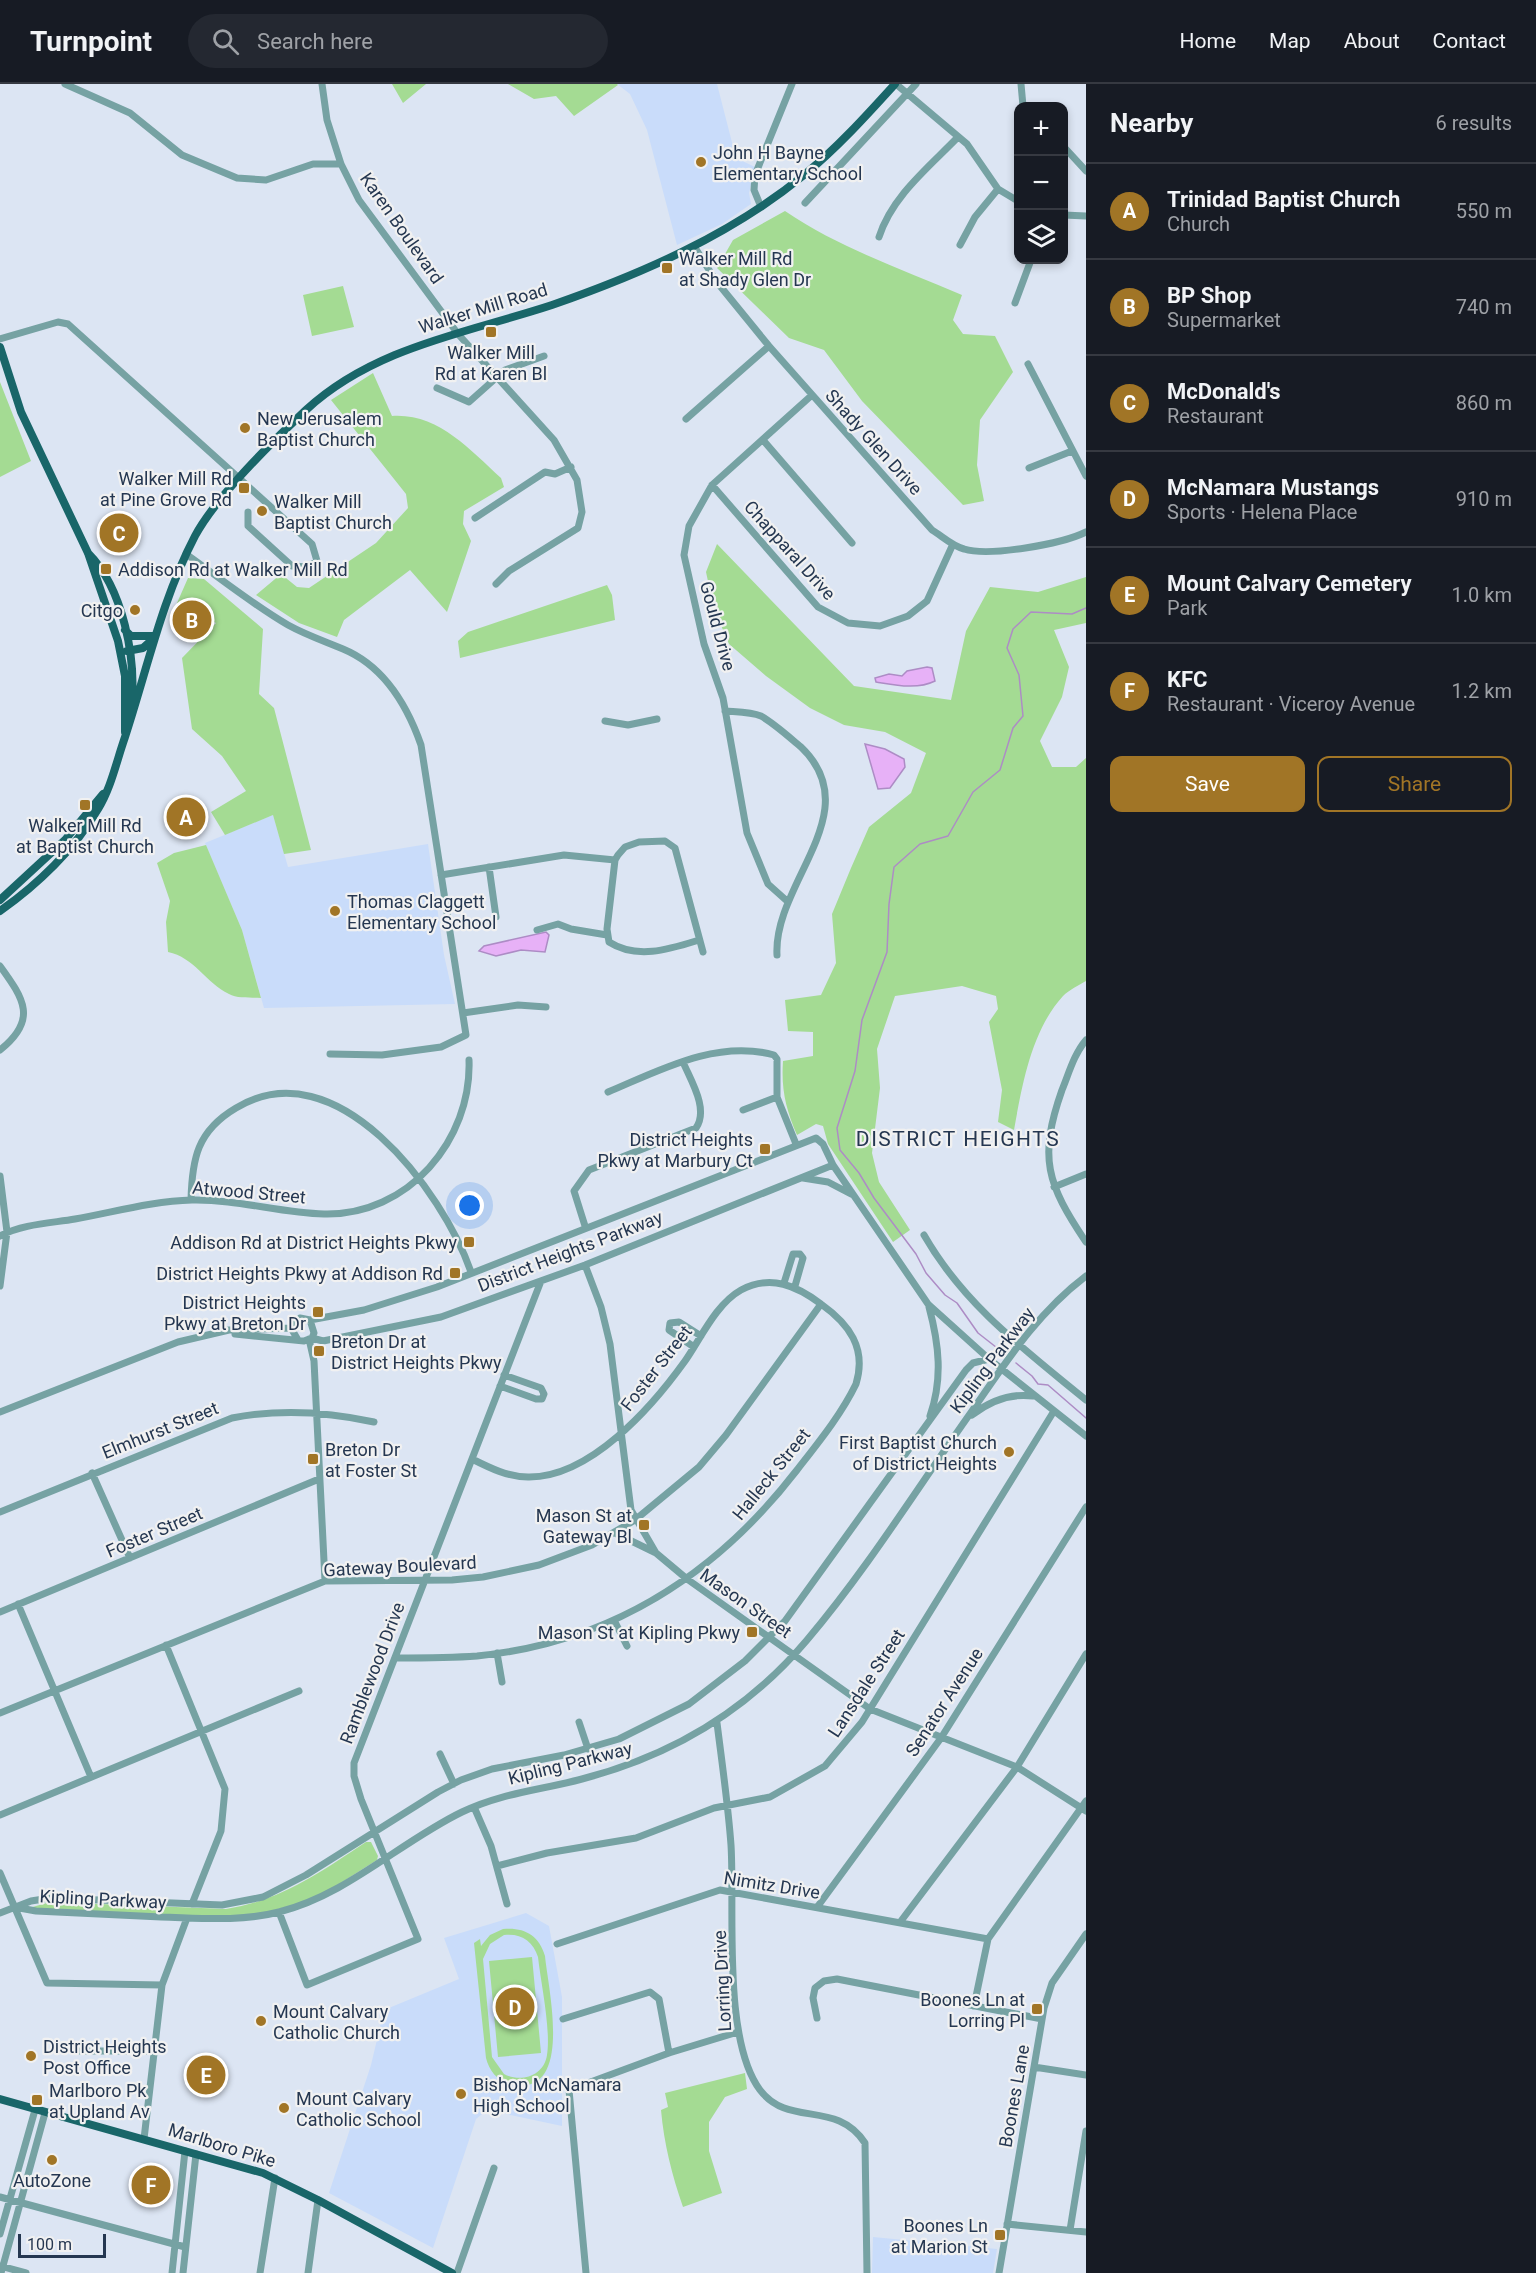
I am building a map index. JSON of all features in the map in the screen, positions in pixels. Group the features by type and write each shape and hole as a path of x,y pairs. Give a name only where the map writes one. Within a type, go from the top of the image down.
{"main road":[{"name":"Walker Mill Road","path":"0,911 34,883 69,846 100,807 127,731 155,636 186,554 210,513 294,421 336,385 387,356 557,303 694,246 761,207 824,157 896,84"},
{"path":"0,347 21,412 87,553 126,652"},
{"path":"87,553 101,571 118,606 125,630 132,689 127,731"},
{"path":"125,630 132,636 155,636"},
{"path":"126,652 143,648 155,636"},
{"name":"Walker Mill Road","path":"0,900 65,840 105,791"},
{"name":"Marlboro Pike","path":"0,2099 275,2178 452,2273"}],"street":[{"path":"65,84 129,113 182,155 237,178 266,180 313,164 341,164"},
{"name":"Karen Boulevard","path":"322,84 327,120 341,164 360,200 458,334 554,440 578,480 582,512 578,528 509,571 496,584"},
{"path":"761,207 754,190 755,176 792,84"},
{"path":"896,84 971,148 998,189 1014,199"},
{"path":"805,203 916,84"},
{"path":"1021,84 1023,102"},
{"path":"879,237 891,209 958,137"},
{"path":"1068,151 1086,171"},
{"path":"960,245 975,217 998,189"},
{"path":"1068,214 1086,216"},
{"name":"Shady Glen Drive","path":"694,246 716,281 769,346 932,530 953,544 980,553 1067,540 1086,532"},
{"path":"1015,303 1030,264"},
{"path":"0,339 58,322 67,323 312,544 317,561 308,567 292,566 248,525 248,512"},
{"path":"686,419 769,346"},
{"path":"437,388 467,402 510,367 544,356"},
{"path":"1028,364 1086,476"},
{"name":"Gould Drive","path":"787,901 768,884 747,833 725,711 704,644 684,555 689,526 712,485 812,395"},
{"path":"763,440 852,543"},
{"path":"1029,468 1072,451"},
{"path":"475,518 545,472 562,473 571,467"},
{"name":"Chapparal Drive","path":"712,485 818,607 848,623 880,626 914,611 927,601 953,544"},
{"path":"186,554 276,618 360,659 389,684 413,721 424,755 466,1035 441,1047 382,1055 330,1054"},
{"path":"725,711 760,716 808,754 821,776 826,801 823,829 787,901 776,938 777,954"},
{"path":"605,721 628,725 657,719"},
{"path":"699,940 648,953 609,942 607,935 615,860 625,847 639,842 665,841 677,851 703,952"},
{"path":"441,875 564,855 615,860"},
{"path":"489,867 496,917"},
{"path":"537,930 558,924 571,929 607,935"},
{"path":"0,966 22,998 24,1012 17,1034 0,1050"},
{"path":"463,1012 518,1005 546,1007"},
{"path":"1086,1040 1078,1052 1050,1129 1048,1157 1059,1200 1086,1242"},
{"path":"608,1092 717,1051 774,1055 777,1059 777,1097 796,1144"},
{"path":"1078,1052 1086,1057"},
{"name":"Atwood Street","path":"4,1234 191,1200 336,1214 373,1205 419,1179 444,1151 456,1128 469,1088 469,1060"},
{"path":"585,1226 574,1191 588,1171 696,1128 701,1122 700,1106 683,1062"},
{"path":"191,1200 194,1156 210,1129 244,1103 273,1094 308,1097 346,1112 393,1146 419,1179 460,1244 471,1272"},
{"path":"743,1110 777,1097"},
{"name":"District Heights Parkway","path":"310,1320 391,1303 816,1138 823,1144 833,1165 585,1265 426,1321 322,1341 310,1339"},
{"path":"833,1165 928,1304 989,1359 1086,1436"},
{"path":"1054,1187 1086,1174"},
{"path":"0,1176 4,1234 0,1286"},
{"path":"800,1177 821,1180 842,1188 862,1206"},
{"path":"924,1235 962,1290 1018,1346 1086,1400"},
{"path":"784,1283 793,1254 800,1254 803,1258 795,1286"},
{"name":"Mason Street","path":"585,1265 606,1327 630,1505 635,1520 656,1553 687,1579 870,1709 1017,1767 1084,1810"},
{"name":"Kipling Parkway","path":"14,1907 36,1911 187,1918 243,1918 279,1912 329,1893 435,1827 474,1807 521,1791 578,1780 632,1765 717,1723 754,1693 793,1655 831,1610 1018,1346 1048,1310 1086,1276"},
{"name":"Ramblewood Drive","path":"279,1912 308,1985 418,1939 356,1784 354,1763 541,1281"},
{"name":"Foster Street","path":"472,1459 509,1475 539,1477 586,1458 621,1433 659,1395 727,1302 739,1292 759,1284 784,1283 795,1286 821,1304"},
{"name":"Gateway Boulevard","path":"0,1713 325,1581 425,1581 475,1578 522,1570 572,1553 615,1533 686,1480 713,1451 821,1304"},
{"name":"Halleck Street","path":"395,1658 453,1657 497,1653 563,1639 614,1620 687,1579 736,1540 774,1500 856,1384 860,1363 855,1340 844,1321 821,1304"},
{"path":"927,1423 936,1399 939,1369 938,1344 928,1304"},
{"path":"291,1328 296,1319 303,1317 310,1320 315,1329 310,1339 313,1347 325,1581"},
{"path":"694,1347 669,1330 670,1323 679,1322 701,1336"},
{"path":"0,1412 147,1352 229,1330 291,1328"},
{"path":"291,1328 298,1340"},
{"path":"214,1334 310,1339"},
{"name":"Kipling Parkway","path":"0,1913 36,1899 192,1904 237,1903 272,1893 454,1784 511,1764 588,1749 646,1727 689,1704 720,1683 769,1638 803,1598 970,1365 989,1359"},
{"path":"500,1386 536,1399 542,1399 544,1394 541,1388 504,1375"},
{"path":"965,1421 996,1400 1018,1395 1035,1396"},
{"name":"Lansdale Street","path":"497,1866 547,1853 636,1838 714,1808 770,1797 814,1774 848,1742 870,1709 1054,1411"},
{"name":"Elmhurst Street","path":"0,1512 223,1420 259,1414 316,1414 346,1416 374,1422"},
{"path":"92,1473 130,1558"},
{"name":"Foster Street","path":"0,1612 319,1479"},
{"name":"Senator Avenue","path":"818,1906 941,1738 1086,1507"},
{"path":"615,1533 656,1553"},
{"path":"18,1604 91,1777"},
{"path":"614,1620 627,1646"},
{"path":"166,1645 225,1784 221,1831 192,1904"},
{"path":"497,1653 502,1682"},
{"path":"901,1921 1017,1767 1086,1654"},
{"path":"0,1815 299,1691"},
{"name":"Kipling Parkway","path":"579,1722 588,1749"},
{"name":"Lorring Drive","path":"717,1723 728,1805 738,2032 753,2078 769,2099 794,2111 843,2121 865,2143 867,2273"},
{"path":"440,1754 454,1784"},
{"path":"974,2006 988,1939 1084,1810 1086,1801"},
{"path":"474,1807 497,1866 507,1904"},
{"path":"0,1872 44,1978 52,1984 162,1985"},
{"name":"Nimitz Drive","path":"557,1944 714,1890 733,1891 818,1906 988,1939"},
{"path":"144,2139 162,1985 187,1918"},
{"name":"Boones Lane","path":"999,2273 1042,2019 1052,1983 1086,1934"},
{"path":"818,2018 814,1991 818,1984 830,1979 1042,2019"},
{"path":"563,2019 643,1992 651,1992 658,1999 669,2053"},
{"path":"586,2273 569,2090 669,2053 738,2032"},
{"path":"80,2051 154,2051"},
{"path":"1034,2067 1086,2075"},
{"path":"0,2234 35,2110"},
{"path":"26,2273 1,2268 45,2113"},
{"path":"1070,2230 1086,2131"},
{"path":"172,2273 185,2151"},
{"path":"183,2273 196,2154"},
{"path":"457,2273 494,2168"},
{"path":"260,2273 275,2178"},
{"path":"0,2197 185,2247"},
{"path":"308,2273 318,2200"},
{"path":"1007,2224 1086,2232"}],"shaded area":[{"name":"John H Bayne Elementary School","path":"617,84 717,84 736,158 755,167 749,193 751,204 722,224 677,245 647,130 630,94"},
{"path":"932,668 935,681 928,684 906,686 876,682 875,678 889,674 902,676 907,671"},
{"path":"865,744 885,749 904,759 905,767 890,788 878,789"},
{"name":"Thomas Claggett Elementary School","path":"273,815 288,867 428,844 444,955 455,1004 264,1008 242,930 205,843"},
{"path":"546,932 549,935 545,952 521,950 496,956 479,951 484,946"},
{"name":"Bishop McNamara High School","path":"526,1913 549,1926 562,1997 562,2126 487,2110 476,2119 433,2248 329,2193 371,2065 384,2010 459,1979 444,1938"},
{"path":"873,2237 997,2249 993,2273 872,2273"}],"green space":[{"path":"392,84 426,84 403,103"},
{"path":"508,84 618,85 574,116 556,96 534,99"},
{"path":"785,211 849,247 962,295 953,320 963,334 995,336 1013,372 980,420 977,465 984,501 963,505 862,401 824,350 789,338 717,268 733,240"},
{"path":"343,286 354,327 312,336 303,295"},
{"path":"373,373 392,416 424,420 452,435 501,478 504,487 464,511 463,524 471,541 447,612 410,570 344,620 337,637 299,623 256,595 281,574 297,587 309,588 376,543 408,508 406,494 331,400"},
{"path":"0,382 31,461 0,477"},
{"path":"717,544 854,686 951,700 966,631 990,587 1038,592 1086,577 1086,623 1054,630 1069,667 1062,697 1040,741 1052,767 1076,767 1086,758 1086,981 1063,996 1043,1026 1030,1060 1014,1130 998,1122 1002,1090 989,1022 998,1009 996,996 962,986 895,996 877,1049 880,1088 872,1153 879,1182 910,1230 893,1242 828,1144 823,1126 816,1124 797,1135 785,1099 783,1061 813,1056 813,1032 788,1031 785,1000 821,995 836,963 832,914 851,868 869,827 911,793 926,753 885,732 844,725 810,708 766,676 729,644 714,609 706,572"},
{"path":"188,578 204,579 263,629 259,694 274,708 311,850 284,854 273,815 225,835 211,812 246,791 222,756 192,729 182,658 216,623 177,603"},
{"path":"607,585 612,595 615,620 460,658 458,641 468,632"},
{"path":"206,845 242,930 261,998 232,996 213,984 185,959 168,952 166,922 170,901 157,863 174,853"},
{"path":"366,1842 371,1842 378,1856 377,1860 328,1891 304,1902 256,1915 204,1917 29,1908 50,1902 226,1909 246,1905 283,1892"},
{"path":"503,1929 524,1931 535,1938 545,1956 553,2038 550,2059 543,2075 530,2084 510,2084 497,2078 491,2071 486,2058 474,1943 480,1939 481,1946 490,1935","holes":["504,1935 526,1939 536,1951 547,2020 548,2045 545,2062 537,2073 517,2078 504,2074 492,2057 483,1959 490,1944"]},
{"path":"532,1957 541,2053 498,2057 489,1961"},
{"path":"745,2073 747,2089 725,2097 709,2122 709,2151 722,2193 683,2207 664,2135 661,2110 668,2107 665,2093"}],"waterway":[{"path":"1001,1351 978,1333 957,1303 945,1295 926,1273 916,1254 840,1150 837,1128 855,1071 862,1020 887,952 889,904 894,867 920,844 948,836 973,792 1000,770 1013,728 1023,716 1019,675 1007,648 1013,629 1031,612 1072,614 1086,608"},
{"path":"1016,1363 1038,1384 1048,1385 1086,1418"}],"place":[{"name":"John H Bayne Elementary School","path":"701,162"},
{"name":"Walker Mill Rd at Shady Glen Dr","path":"667,268"},
{"name":"Walker Mill Rd at Karen Bl","path":"491,332"},
{"name":"New Jerusalem Baptist Church","path":"245,428"},
{"name":"Walker Mill Rd at Pine Grove Rd","path":"244,488"},
{"name":"Walker Mill Baptist Church","path":"262,511"},
{"name":"McDonald's","path":"119,533"},
{"name":"Addison Rd at Walker Mill Rd","path":"106,569"},
{"name":"Citgo","path":"135,610"},
{"name":"BP Shop","path":"192,620"},
{"name":"Walker Mill Rd at Baptist Church","path":"85,805"},
{"name":"Trinidad Baptist Church","path":"186,817"},
{"name":"Thomas Claggett Elementary School","path":"335,911"},
{"name":"District Heights Pkwy at Marbury Ct","path":"765,1149"},
{"name":"Addison Rd at District Heights Pkwy","path":"469,1242"},
{"name":"District Heights Pkwy at Addison Rd","path":"455,1273"},
{"name":"District Heights Pkwy at Breton Dr","path":"318,1312"},
{"name":"Breton Dr at District Heights Pkwy","path":"319,1351"},
{"name":"First Baptist Church of District Heights","path":"1009,1452"},
{"name":"Breton Dr at Foster St","path":"313,1459"},
{"name":"Mason St at Gateway Bl","path":"644,1525"},
{"name":"Mason St at Kipling Pkwy","path":"752,1632"},
{"name":"McNamara Mustangs","path":"515,2007"},
{"name":"Boones Ln at Lorring Pl","path":"1037,2009"},
{"name":"Mount Calvary Catholic Church","path":"261,2021"},
{"name":"District Heights Post Office","path":"31,2056"},
{"name":"Mount Calvary Cemetery","path":"206,2075"},
{"name":"Bishop McNamara High School","path":"461,2094"},
{"name":"Marlboro Pk at Upland Av","path":"37,2100"},
{"name":"Mount Calvary Catholic School","path":"284,2108"},
{"name":"AutoZone","path":"52,2160"},
{"name":"KFC","path":"151,2185"},
{"name":"Boones Ln at Marion St","path":"1000,2235"}],"district":[{"name":"DISTRICT HEIGHTS","path":"958,1139"}]}
